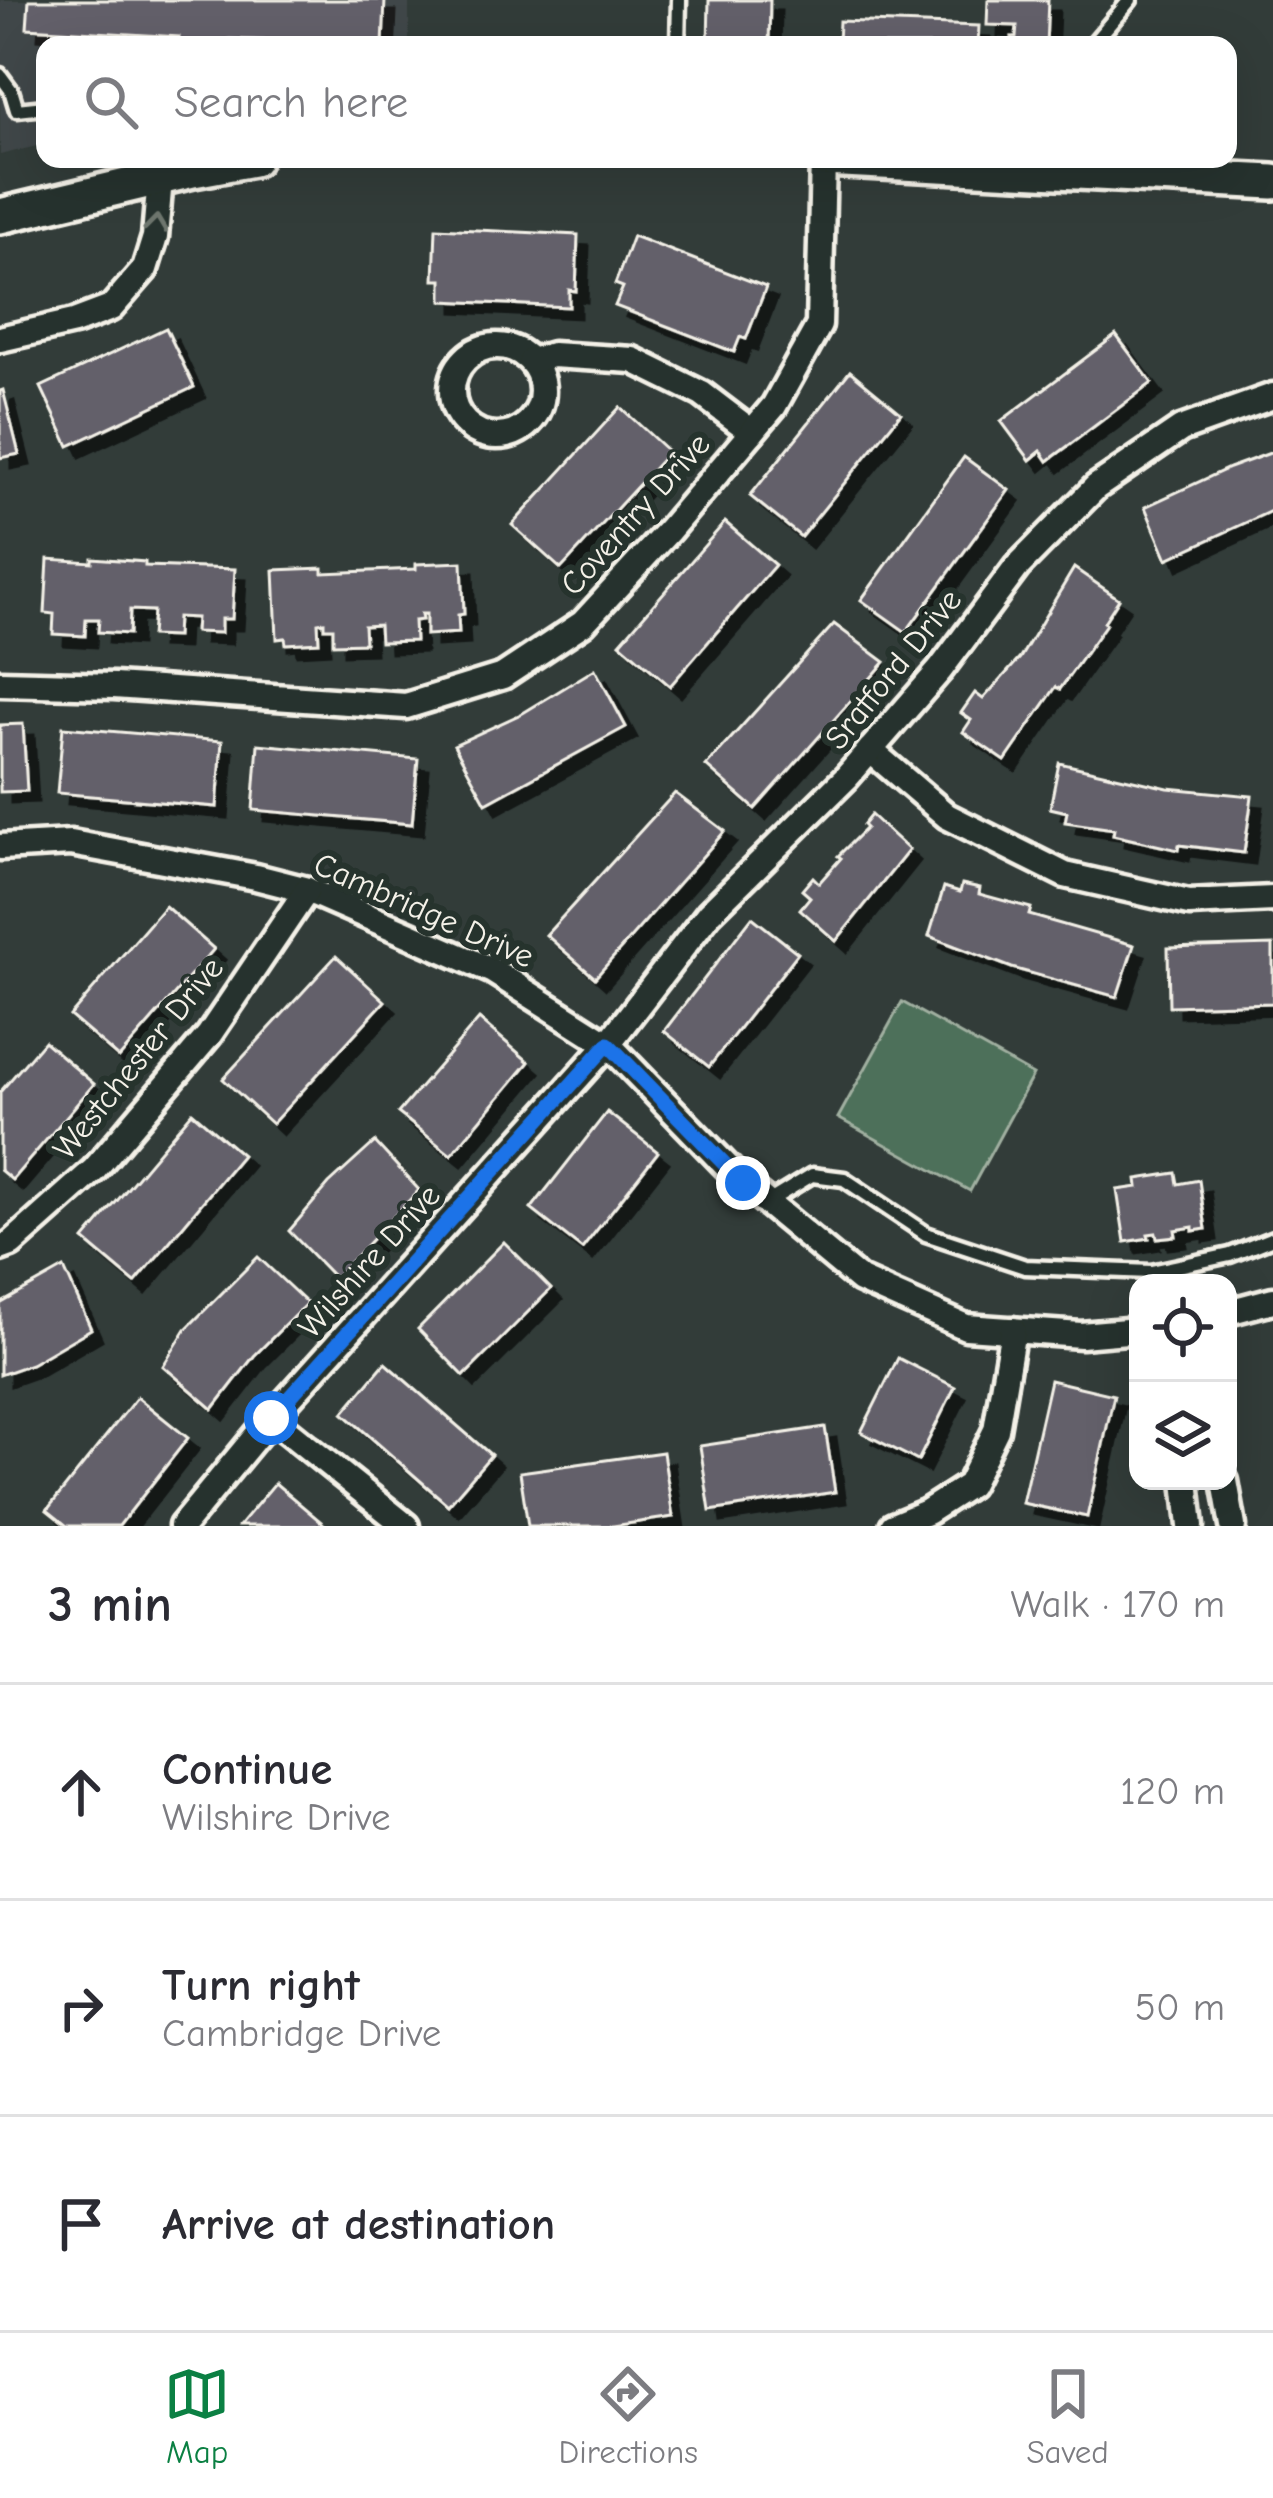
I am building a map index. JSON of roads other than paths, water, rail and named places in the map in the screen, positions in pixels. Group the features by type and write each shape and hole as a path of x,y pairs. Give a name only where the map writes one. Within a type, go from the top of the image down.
{"street":[{"path":"0,216 209,168"},
{"name":"Coventry Drive","path":"0,683 406,706 503,676 583,623 773,406 818,325 821,238 836,168"},
{"path":"1089,168 1273,182"},
{"path":"0,339 112,308 146,269 155,237 160,178"},
{"path":"531,361 552,356 633,361 702,394 752,432"},
{"name":"Sratford Drive","path":"608,1044 709,913 846,778 940,670 1017,566 1096,487 1181,429 1273,395"},
{"path":"870,750 947,816 1065,875 1189,902 1273,899"},
{"name":"Cambridge Drive","path":"0,848 70,843 308,890 493,971 608,1044 743,1183 860,1280 966,1327 1081,1335 1129,1331"},
{"name":"Westchester Drive","path":"0,1248 11,1244 94,1170 209,1035 308,890"},
{"name":"Wilshire Drive","path":"182,1526 271,1418 608,1044"},
{"path":"1237,1310 1273,1300"},
{"path":"893,1526 969,1485 996,1430 1013,1330"},
{"path":"271,1418 406,1526"},
{"path":"1187,1490 1191,1526"},
{"path":"1227,1490 1233,1526"}],"lane":[{"path":"678,36 680,0"},
{"path":"1100,36 1130,0"},
{"path":"0,75 11,90 16,110 36,107"},
{"path":"767,1203 812,1175 844,1178 926,1234 1025,1267 1151,1272 1231,1255 1273,1238"}]}
